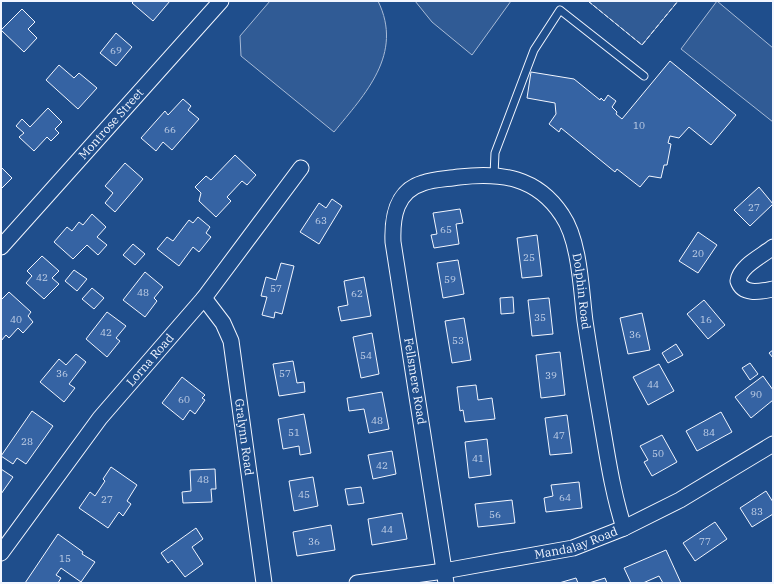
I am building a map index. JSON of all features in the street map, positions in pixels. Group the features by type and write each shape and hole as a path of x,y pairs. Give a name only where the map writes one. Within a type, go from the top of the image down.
{"street":[{"name":"Montrose Street","path":"1,246 221,1"},
{"name":"Lorna Road","path":"1,554 100,418 204,298 301,168"},
{"name":"Dolphin Road","path":"415,186 440,179 494,175 516,179 541,192 557,208 574,240 589,346 613,490 624,528"},
{"name":"Fellsmere Road","path":"415,186 404,194 396,206 393,221 393,242 445,577"},
{"path":"773,246 747,266 738,279 740,285 750,291 755,292 773,289"},
{"name":"Gralynn Road","path":"204,298 223,323 231,341 264,583"},
{"name":"Mandalay Road","path":"357,583 445,577 573,548 624,528 680,500 773,444"}],"lane":[{"path":"494,175 496,150 534,50 560,10 644,76"}],"shaded area":[{"path":"270,1 378,1 385,20 386,38 384,56 368,88 358,103 334,132 241,56 240,36"},
{"path":"415,1 511,1 472,55 432,22"},
{"path":"588,1 678,1 642,45"},
{"path":"717,1 773,48 773,122 681,49"}],"building":[{"path":"134,1 170,1 153,21 132,3"},
{"path":"22,9 35,22 28,29 37,38 24,52 1,30"},
{"path":"116,33 132,47 116,66 100,53"},
{"path":"670,61 736,115 711,145 689,127 679,138 670,136 668,143 671,144 667,165 664,165 661,178 649,176 640,187 617,169 615,172 561,128 559,132 549,124 556,114 555,103 527,98 531,72 574,79 600,100 601,98 604,101 608,95 616,101 612,107 617,112 616,114 622,119"},
{"path":"59,65 74,78 79,73 97,88 78,109 46,80"},
{"path":"183,99 191,106 188,110 199,119 172,150 163,142 156,151 141,138 165,111 168,115"},
{"path":"48,108 62,122 55,129 59,133 51,141 47,137 34,151 19,137 24,133 16,126 22,119 30,127"},
{"path":"235,155 256,175 247,185 242,181 227,197 231,201 216,217 199,201 201,193 195,187 206,176 211,180"},
{"path":"125,163 143,179 115,212 105,203 113,193 105,186"},
{"path":"1,167 12,178 1,189"},
{"path":"759,187 773,204 750,226 734,210"},
{"path":"332,199 342,206 319,244 300,232 319,203 326,208"},
{"path":"460,209 463,223 456,224 459,244 434,248 431,235 437,234 433,213"},
{"path":"92,214 106,227 97,237 107,245 98,255 87,245 73,259 54,242 67,227 72,231 79,222 83,225"},
{"path":"198,217 210,227 206,233 211,237 199,252 193,247 179,266 157,249 167,237 173,241 189,220 193,223"},
{"path":"698,232 717,245 698,273 679,261"},
{"path":"537,235 542,276 522,278 517,238"},
{"path":"133,244 145,254 135,265 123,255"},
{"path":"42,256 59,271 52,278 59,284 44,299 26,283 32,276 27,271"},
{"path":"458,260 464,294 443,298 437,263"},
{"path":"281,263 294,266 282,314 275,312 274,318 262,315 267,297 261,296 266,277 276,280"},
{"path":"74,270 87,279 77,291 65,281"},
{"path":"145,272 163,287 154,298 157,301 145,317 123,300"},
{"path":"364,277 371,316 341,321 338,307 348,305 344,281"},
{"path":"92,288 104,298 94,309 82,299"},
{"path":"9,292 31,312 28,316 33,322 23,333 18,328 9,338 6,335 1,341 1,300"},
{"path":"513,297 514,313 501,314 500,298"},
{"path":"549,298 553,334 532,336 528,300"},
{"path":"704,300 725,325 708,339 687,314"},
{"path":"107,312 126,326 116,338 120,341 107,357 86,339"},
{"path":"642,313 650,350 628,354 620,318"},
{"path":"464,318 471,360 452,363 445,321"},
{"path":"372,333 379,374 361,378 353,337"},
{"path":"676,344 683,355 668,363 662,353"},
{"path":"773,350 773,358 769,353"},
{"path":"560,352 565,395 541,398 536,355"},
{"path":"76,354 86,362 69,384 75,388 64,402 40,382 59,359 66,365"},
{"path":"293,361 297,383 304,382 305,392 279,396 273,364"},
{"path":"750,363 758,374 750,380 742,368"},
{"path":"659,364 674,391 648,405 633,377"},
{"path":"763,376 773,390 773,400 751,418 735,397"},
{"path":"182,377 205,395 202,398 205,400 195,414 190,410 183,420 162,403"},
{"path":"476,385 478,400 492,398 495,419 465,422 463,410 460,411 457,387"},
{"path":"382,392 389,429 369,433 364,409 349,411 347,398"},
{"path":"32,411 53,426 26,464 17,458 13,464 1,456"},
{"path":"721,412 732,432 697,451 686,431"},
{"path":"304,414 311,453 300,455 299,446 283,449 278,419"},
{"path":"567,415 572,453 550,455 545,418"},
{"path":"662,435 677,462 652,476 644,462 648,460 640,446"},
{"path":"487,439 491,475 469,478 465,442"},
{"path":"392,451 396,474 373,479 368,455"},
{"path":"111,467 137,485 127,501 131,504 123,516 119,512 108,528 79,508 90,492 95,496 105,481 103,479"},
{"path":"1,469 13,477 1,494"},
{"path":"215,469 216,489 211,489 212,502 183,503 182,492 191,491 190,470"},
{"path":"313,477 318,506 294,511 289,481"},
{"path":"579,482 582,508 546,512 544,498 553,496 551,485"},
{"path":"361,487 364,503 348,505 345,489"},
{"path":"766,491 773,502 773,514 752,527 740,508"},
{"path":"512,500 515,523 478,527 475,504"},
{"path":"402,513 407,539 372,545 368,519"},
{"path":"715,522 727,539 695,561 683,543"},
{"path":"331,525 335,550 297,556 293,532"},
{"path":"196,528 203,539 192,547 203,564 185,577 172,560 168,563 161,553"},
{"path":"58,534 83,552 82,554 95,562 81,582 61,568 56,575 61,578 58,583 25,583"},
{"path":"666,550 681,583 663,583 659,576 643,583 631,583 624,568"},
{"path":"576,578 578,583 559,583"},
{"path":"605,578 607,583 589,583"}],"fence":[{"path":"588,1 642,45 678,1"}]}
